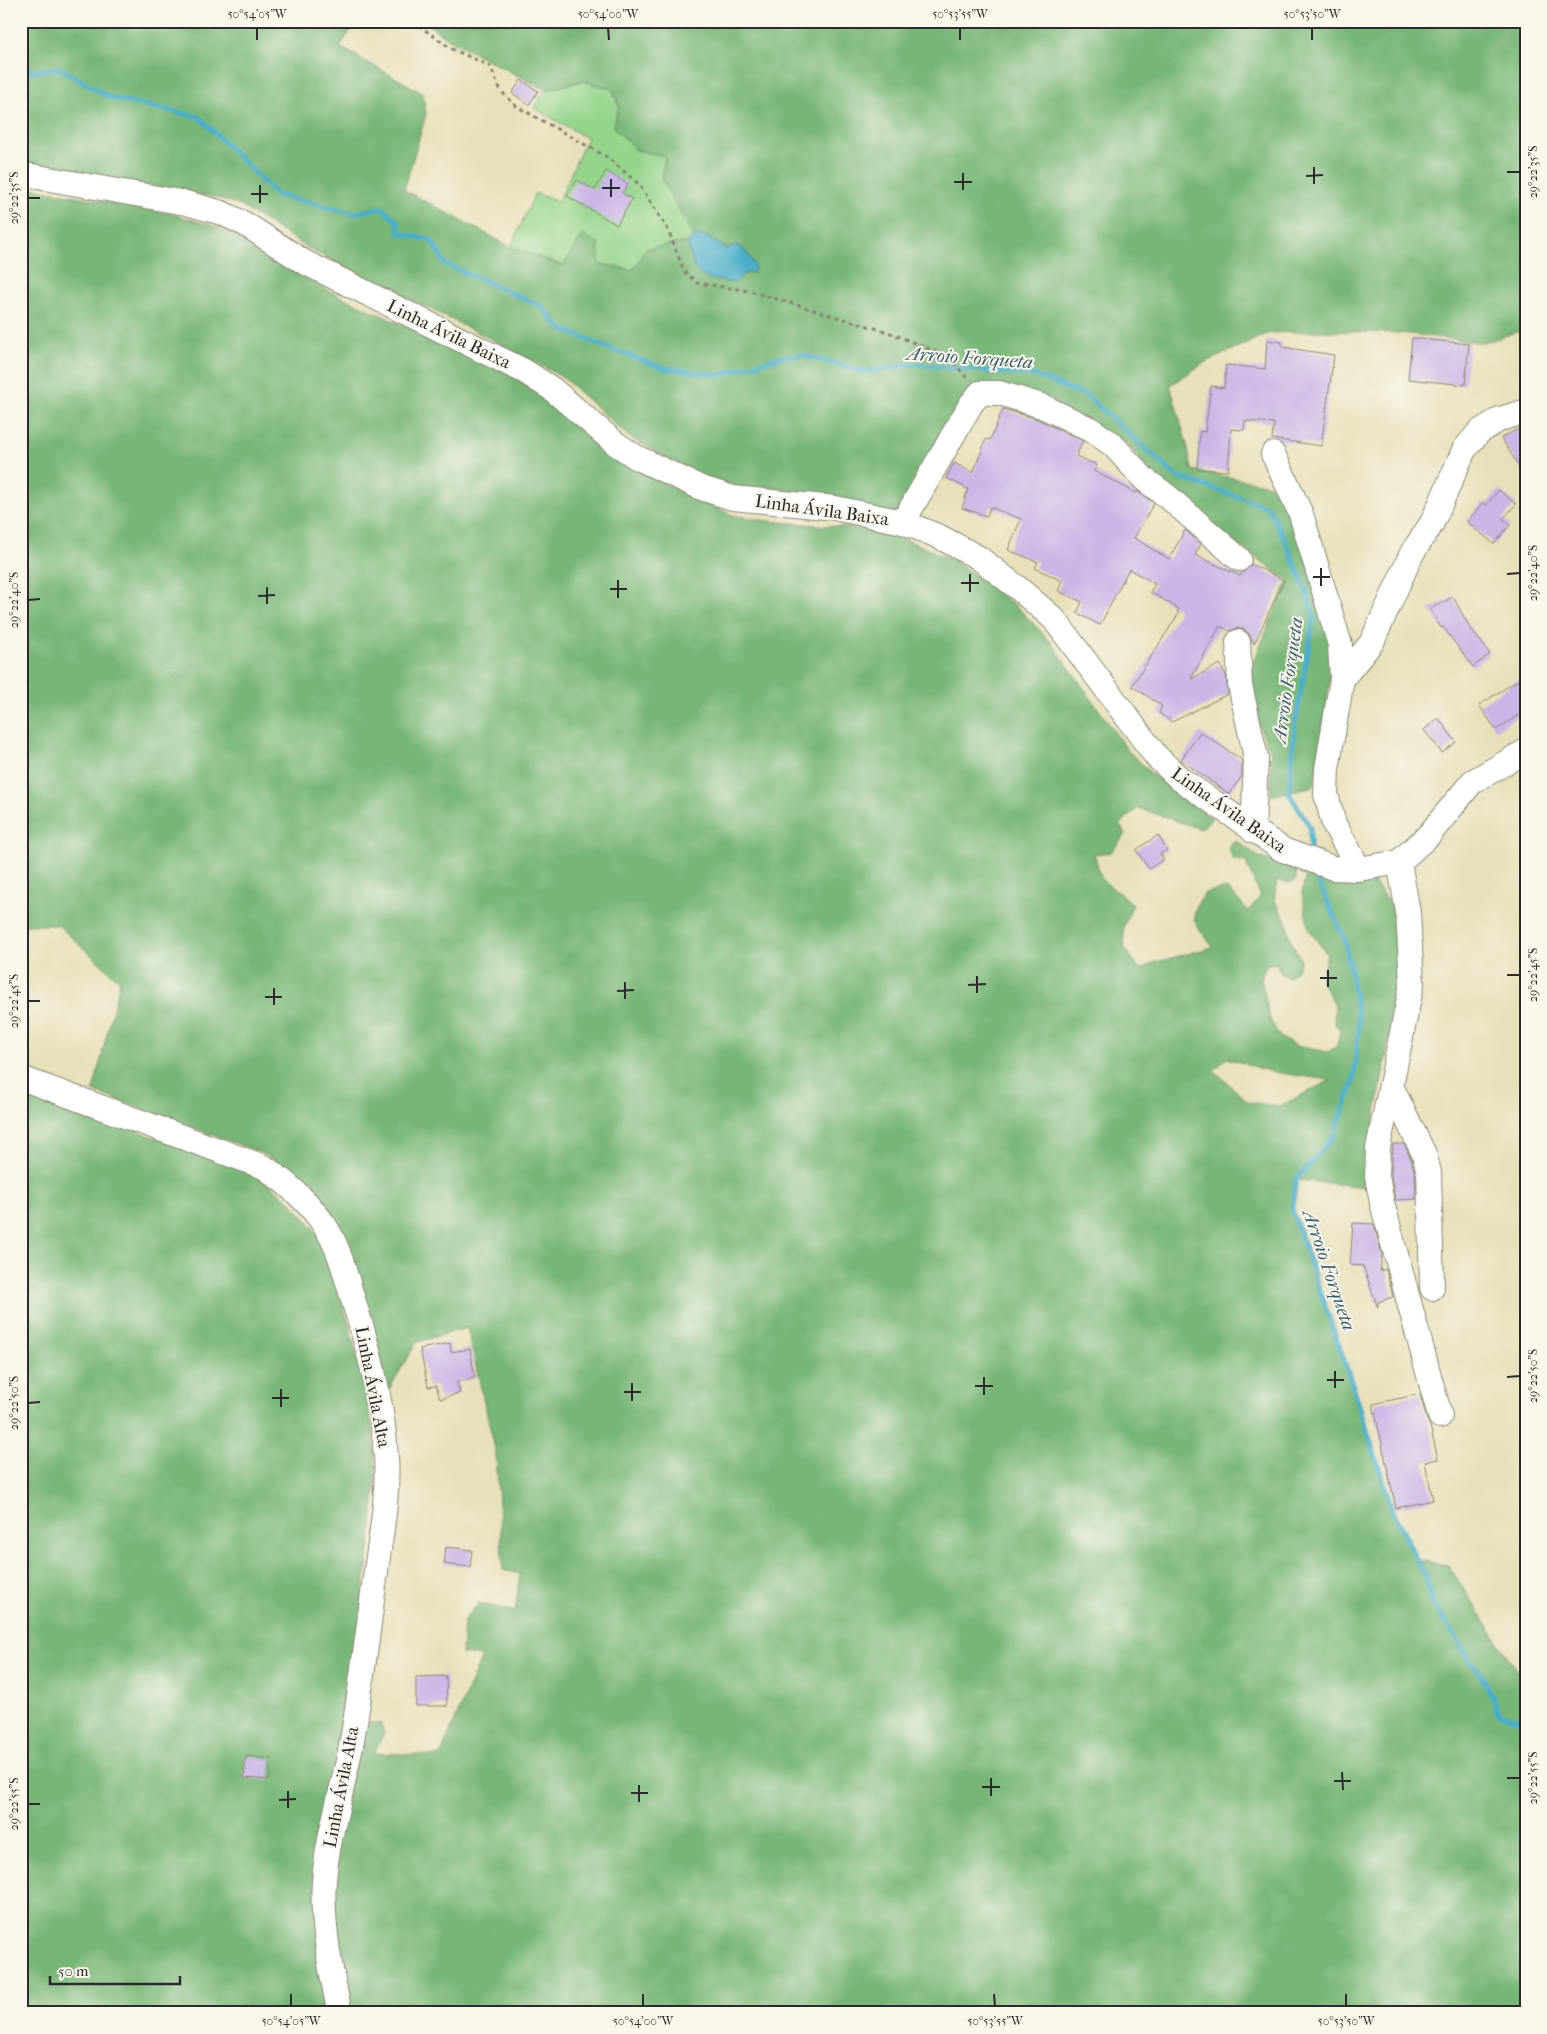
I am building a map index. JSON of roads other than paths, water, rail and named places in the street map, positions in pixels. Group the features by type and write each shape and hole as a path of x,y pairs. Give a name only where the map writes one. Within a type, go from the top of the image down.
{"street":[{"name":"Linha Ávila Baixa","path":"21,174 186,203 222,213 245,224 312,266 524,371 552,389 622,448 644,461 700,488 733,498 835,508 903,522 940,537 979,558 1054,619 1156,756 1180,779 1253,831 1283,850 1333,868 1359,870 1399,862"},
{"path":"903,522 971,404 980,393 999,393 1042,406 1098,434 1112,444 1144,479 1239,559"},
{"path":"1342,679 1372,642 1412,554 1432,523 1464,450 1479,432 1500,419 1524,412"},
{"path":"1273,454 1301,514 1340,646 1342,679 1327,770 1326,795 1334,824 1359,870"},
{"path":"1238,642 1240,685 1256,758 1253,831"},
{"path":"1440,1416 1390,1236 1377,1176 1378,1148 1412,984 1408,912 1399,862 1428,836 1472,782 1526,751"},
{"name":"Linha Ávila Alta","path":"21,1078 264,1167 284,1181 308,1204 325,1226 338,1255 362,1329 378,1398 387,1459 382,1526 352,1740 328,1853 324,1881 324,1909 335,1992 340,2013"},
{"path":"1391,1086 1424,1154 1429,1172 1432,1288"}],"water":[{"path":"694,236 706,236 727,249 738,245 748,254 755,265 754,272 745,273 735,283 713,280 701,275 693,264 687,242"}],"waterway":[{"name":"Arroio Forqueta","path":"21,59 32,72 59,68 111,98 199,117 277,195 353,213 382,208 398,222 399,233 431,240 445,264 541,306 560,328 663,368 720,375 780,357 803,355 864,372 914,364 1033,375 1087,396 1176,476 1268,507 1285,540 1306,591 1314,617 1295,725 1289,793 1310,827 1310,852"},
{"name":"Arroio Forqueta","path":"1313,870 1345,940 1359,1022 1354,1080 1334,1136 1296,1180 1292,1210 1355,1392 1392,1509 1425,1576 1433,1603 1486,1683 1499,1714 1526,1721"}]}
